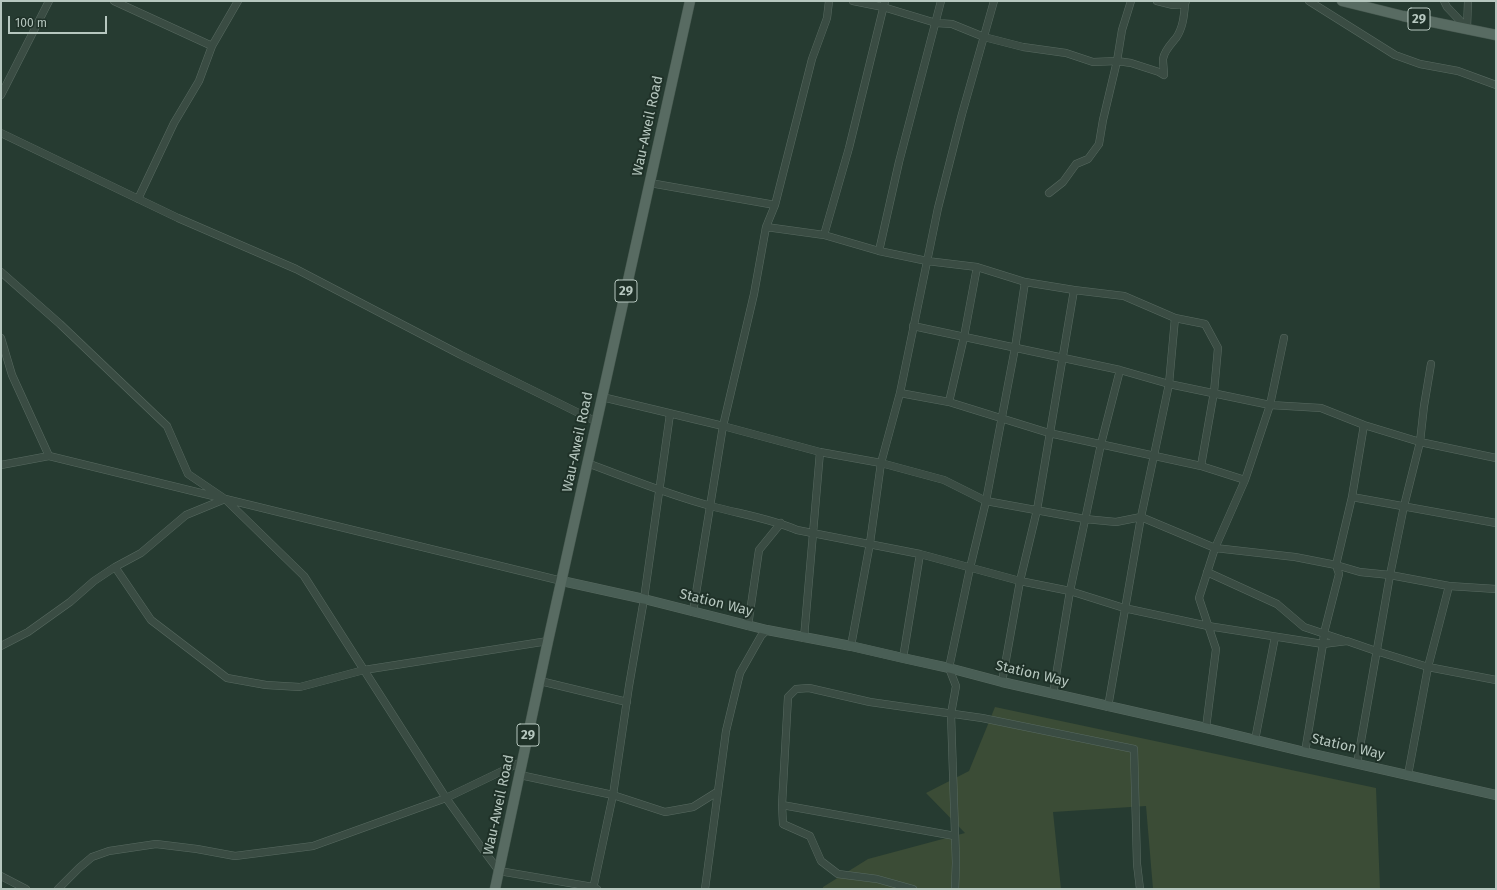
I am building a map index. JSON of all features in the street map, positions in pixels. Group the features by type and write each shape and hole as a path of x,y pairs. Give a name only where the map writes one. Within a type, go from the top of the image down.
{"main road":[{"name":"Wau-Aweil Road","path":"495,889 548,641 690,1"},
{"name":"29","path":"1342,1 1403,16 1496,35"},
{"name":"Station Way","path":"562,581 644,598 748,626 851,646 949,668 1108,707 1496,795"}],"street":[{"path":"1,95 49,1"},
{"path":"114,1 212,46"},
{"path":"138,199 174,123 199,81 212,46 238,1"},
{"path":"693,612 723,426 754,294 766,227 775,205 812,59 827,18 829,1"},
{"path":"853,1 884,4 936,23 952,24 984,37 1023,47 1066,53 1093,62 1117,61 1144,67 1164,75 1163,58 1181,28 1185,3 1173,5 1157,1"},
{"path":"879,251 899,162 941,1"},
{"path":"851,646 870,543 881,463 900,393 944,185 962,114 994,1"},
{"path":"1049,193 1063,182 1076,164 1088,159 1099,144 1117,61 1122,30 1131,1"},
{"path":"1309,1 1395,55 1420,64 1458,72 1496,85"},
{"path":"1444,1 1447,7 1467,28"},
{"path":"1467,28 1468,1"},
{"path":"824,234 849,148 884,4"},
{"path":"1,133 178,218 296,269 461,355 597,422"},
{"path":"650,183 775,205"},
{"path":"766,227 824,234 879,251 927,261 977,267 1025,282 1124,296 1175,318 1205,324 1218,348 1214,392 1201,466"},
{"path":"949,402 964,337 977,267"},
{"path":"1,272 60,324 167,426 188,474 225,499 304,576 446,798 499,871 594,888 614,795 670,414"},
{"path":"955,889 955,836 951,714 956,686 949,668 986,501 1015,348 1025,282"},
{"path":"1002,682 1020,582 1037,510 1074,290"},
{"path":"1108,707 1141,517 1169,384 1175,318"},
{"path":"913,326 1120,370 1169,384 1214,392 1270,405 1321,408 1364,425 1420,442 1496,458"},
{"path":"1,338 12,375 49,456"},
{"path":"1206,728 1216,649 1199,598 1215,548 1245,480 1270,405 1284,338"},
{"path":"1357,764 1390,575 1404,506 1420,442 1431,364"},
{"path":"1053,694 1070,591 1101,444 1120,370"},
{"path":"900,393 949,402 1049,433 1201,466 1245,480"},
{"path":"602,397 723,426 820,452 881,463 944,480 986,501 1085,519 1116,522 1141,517 1215,548 1295,557 1360,572 1390,575 1449,586 1496,589"},
{"path":"1305,752 1324,633 1339,574 1336,566 1352,497 1364,425"},
{"path":"804,638 820,452"},
{"path":"1,465 49,456 562,581"},
{"path":"588,463 660,490 711,506 781,523 797,530 870,543 920,554 1020,582 1070,591 1124,608 1208,626 1275,637 1323,644 1347,641"},
{"path":"1352,497 1496,523"},
{"path":"1,646 28,632 70,602 94,581 115,567 141,553 186,515 225,499"},
{"path":"748,626 758,550 781,523"},
{"path":"903,658 920,554"},
{"path":"115,567 150,620 227,678 266,686 300,687 364,670 548,641"},
{"path":"1207,572 1277,604 1304,627 1428,667 1496,680"},
{"path":"1408,774 1428,667 1449,586"},
{"path":"704,889 726,731 740,673 761,636 767,630"},
{"path":"1255,740 1275,637"},
{"path":"540,681 627,702"},
{"path":"913,889 877,879 838,874 820,861 810,836 782,824 788,697 796,689 809,688 870,702 982,718 1134,749 1137,864 1140,889"},
{"path":"58,889 92,857 109,851 156,844 197,849 235,856 313,846 446,798 523,761"},
{"path":"520,775 614,795 665,812 693,807 717,792"},
{"path":"782,805 955,836"},
{"path":"1,876 26,889"}],"green space":[{"path":"995,707 1376,788 1380,889 1153,889 1146,806 1053,812 1061,889 823,889 823,887 868,859 965,833 926,793 969,771"}]}
